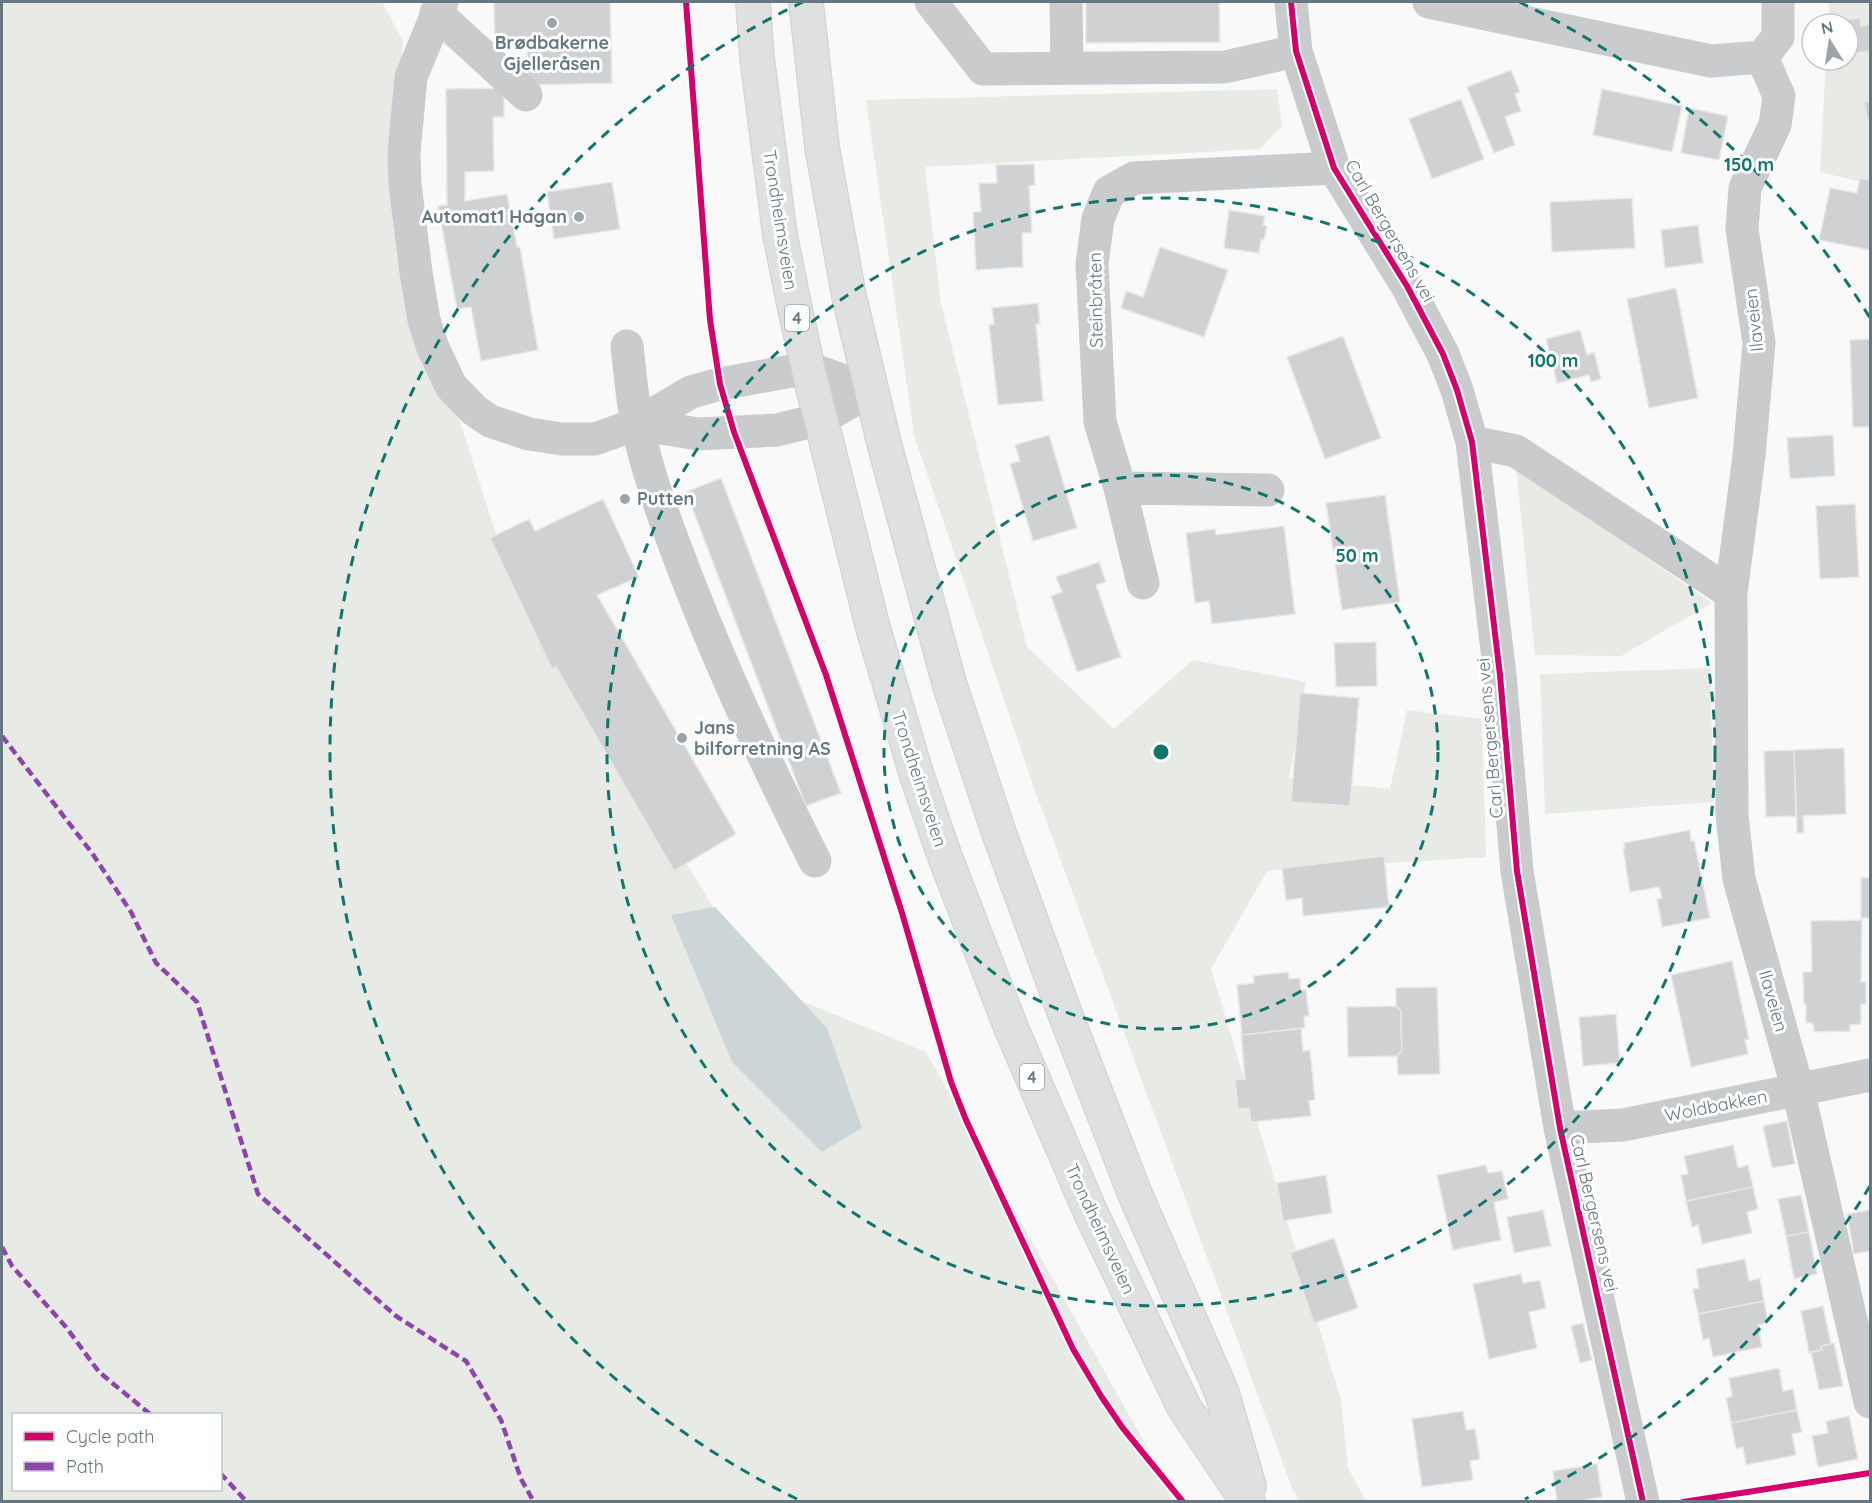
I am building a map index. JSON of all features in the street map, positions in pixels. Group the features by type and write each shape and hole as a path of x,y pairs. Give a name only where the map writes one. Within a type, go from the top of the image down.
{"highway":[{"name":"Trondheimsveien","path":"753,2 780,235 808,368 873,628 917,776 945,857 1012,1030 1090,1211 1184,1407 1248,1502"},
{"path":"806,2 821,136 849,296 871,390 950,686 999,833 1105,1118 1135,1194 1222,1393 1253,1502"}],"street":[{"path":"931,2 983,69 1225,67 1296,51"},
{"path":"1066,2 1067,68"},
{"name":"Carl Bergersens vei","path":"1292,2 1296,51 1334,168 1407,286 1443,354 1457,390 1472,442 1500,675 1517,871 1560,1128 1643,1502"},
{"path":"1429,2 1711,61 1762,57 1778,37 1778,2"},
{"path":"526,95 439,7 411,77 404,153 411,228 424,320 433,348 451,386 474,410 490,421 529,434 562,440 595,439 637,424 691,392 720,384 808,368 871,390"},
{"name":"Ilaveien","path":"1762,57 1779,96 1775,125 1745,188 1742,229 1759,343 1749,456 1731,592 1732,815 1738,879 1798,1090 1870,1402"},
{"name":"Steinbråten","path":"1143,583 1120,489 1100,422 1092,264 1098,219 1108,192 1134,178 1334,168"},
{"path":"627,346 637,424 654,488 710,635 815,861"},
{"path":"637,424 698,434 777,430 820,419 871,390"},
{"path":"1472,442 1516,451 1731,592"},
{"path":"1120,489 1268,490"},
{"name":"Woldbakken","path":"1560,1128 1623,1125 1870,1075"}],"shaded area":[{"path":"2,2 382,2 403,42 398,100 439,357 508,571 760,984 926,1052 1177,1501 2,1501"},
{"path":"1829,2 1870,2 1870,184 1820,172 1825,72 1860,72 1860,12 1829,12"},
{"path":"1277,89 1282,126 1260,149 925,167 941,303 1027,647 1114,729 1193,660 1306,682 1289,778 1390,789 1407,710 1482,719 1486,857 1267,871 1211,969 1341,1400 1348,1468 1366,1501 1299,1501 1292,1488 1034,788 914,435 866,100"},
{"path":"1516,467 1712,603 1621,656 1535,655"},
{"path":"1710,668 1714,802 1545,814 1540,674"},
{"path":"715,907 827,1028 862,1128 822,1152 732,1062 671,915"}],"building":[{"name":"Brødbakerne Gjelleråsen","path":"494,2 610,2 612,83 528,85 527,44 495,46"},
{"path":"1086,2 1219,2 1220,42 1086,43"},
{"path":"1860,18 1861,26 1870,24 1870,51 1860,52"},
{"path":"1511,70 1520,92 1515,94 1521,111 1505,117 1515,145 1494,153 1467,87"},
{"path":"504,88 504,117 493,117 494,171 465,172 465,201 507,194 517,247 520,247 538,350 481,361 471,307 457,309 438,206 447,205 446,89"},
{"path":"1602,89 1682,106 1672,152 1593,135"},
{"path":"1461,99 1484,159 1432,179 1409,119"},
{"path":"1870,101 1870,122 1868,122 1864,102"},
{"path":"1689,108 1728,116 1719,160 1681,153"},
{"path":"1034,164 1035,185 1029,186 1032,233 1022,233 1023,267 976,270 973,212 981,212 979,183 997,183 996,165"},
{"path":"1860,178 1870,180 1870,250 1819,240 1830,188 1857,193"},
{"path":"612,182 620,229 554,239 547,192"},
{"path":"1632,198 1635,248 1552,252 1550,202"},
{"path":"1229,210 1265,216 1263,225 1267,226 1259,253 1224,248"},
{"path":"1698,225 1703,263 1665,268 1661,230"},
{"path":"1160,247 1228,270 1204,337 1121,308 1126,291 1143,297"},
{"path":"1676,288 1698,398 1649,408 1627,299"},
{"path":"1038,303 1040,324 1036,324 1043,401 998,405 989,325 994,324 992,308"},
{"path":"1580,330 1587,355 1594,352 1601,379 1591,382 1589,375 1557,383 1546,339"},
{"path":"1343,336 1381,438 1325,459 1287,357"},
{"path":"1870,339 1870,427 1853,427 1850,340"},
{"path":"1049,435 1077,528 1033,541 1010,464 1020,461 1015,445"},
{"path":"1833,435 1835,476 1790,479 1787,438"},
{"path":"721,478 841,793 806,806 686,492"},
{"path":"1385,495 1400,602 1342,610 1326,503"},
{"path":"603,499 639,577 597,595 736,834 674,871 556,667 552,669 490,538 529,519 535,531"},
{"path":"1855,504 1859,577 1820,579 1816,506"},
{"path":"1284,526 1295,614 1212,624 1209,601 1195,603 1186,533 1215,529 1216,535"},
{"path":"1099,562 1106,582 1096,585 1121,657 1077,672 1051,596 1062,592 1056,577"},
{"path":"1376,642 1377,686 1336,687 1334,643"},
{"path":"1300,693 1359,698 1350,806 1291,802"},
{"path":"1844,748 1846,814 1803,816 1804,833 1797,833 1794,750"},
{"path":"1794,750 1796,816 1766,817 1764,751"},
{"path":"1690,830 1710,918 1662,927 1657,899 1662,898 1659,887 1630,892 1624,843"},
{"path":"1384,856 1389,907 1303,916 1302,898 1286,900 1282,868"},
{"path":"1861,878 1870,878 1870,918 1861,918"},
{"path":"1862,920 1861,982 1866,982 1866,1004 1861,1004 1861,1024 1850,1025 1850,1031 1814,1032 1814,1025 1806,1023 1803,972 1812,972 1811,921"},
{"path":"1732,961 1749,1039 1745,1040 1748,1054 1691,1067 1671,975"},
{"path":"1288,972 1289,979 1300,978 1301,990 1306,990 1309,1016 1304,1016 1305,1028 1242,1035 1237,985 1254,983 1253,976"},
{"path":"1437,987 1440,1074 1398,1075 1397,1056 1402,1050 1401,1011 1396,1006 1396,988"},
{"path":"1396,1006 1401,1011 1402,1050 1397,1056 1348,1057 1347,1007"},
{"path":"1616,1014 1620,1063 1583,1066 1579,1017"},
{"path":"1301,1028 1303,1051 1310,1050 1315,1100 1309,1101 1311,1116 1251,1122 1249,1108 1238,1109 1235,1080 1245,1079 1241,1031 1242,1035"},
{"path":"1787,1121 1795,1164 1772,1168 1763,1126"},
{"path":"1733,1145 1738,1168 1748,1165 1753,1187 1686,1201 1681,1175 1688,1174 1684,1156"},
{"path":"1486,1165 1488,1173 1502,1171 1508,1199 1494,1202 1501,1240 1453,1250 1437,1175"},
{"path":"1326,1175 1332,1213 1283,1221 1277,1183"},
{"path":"1753,1187 1758,1209 1747,1212 1752,1233 1702,1244 1698,1225 1692,1227 1686,1201"},
{"path":"1801,1195 1809,1232 1786,1236 1778,1199"},
{"path":"1543,1210 1551,1246 1514,1253 1507,1217"},
{"path":"1870,1210 1870,1251 1854,1254 1847,1214"},
{"path":"1809,1232 1817,1274 1794,1279 1786,1236"},
{"path":"1334,1238 1358,1308 1314,1323 1290,1253"},
{"path":"1745,1259 1749,1281 1760,1278 1764,1301 1698,1314 1693,1289 1699,1288 1696,1269"},
{"path":"1521,1274 1523,1283 1540,1280 1546,1308 1529,1312 1537,1348 1489,1359 1473,1284"},
{"path":"1764,1301 1768,1323 1758,1325 1762,1347 1713,1357 1709,1338 1703,1340 1698,1314"},
{"path":"1823,1306 1831,1344 1821,1346 1822,1350 1809,1353 1801,1311"},
{"path":"1583,1323 1592,1360 1580,1363 1571,1326"},
{"path":"1834,1343 1843,1386 1819,1390 1811,1352 1822,1350 1821,1346"},
{"path":"1779,1368 1783,1391 1793,1389 1797,1410 1731,1423 1726,1398 1732,1396 1729,1378"},
{"path":"1797,1410 1802,1432 1792,1434 1796,1455 1746,1465 1743,1447 1736,1449 1731,1423"},
{"path":"1463,1411 1466,1430 1475,1429 1480,1459 1470,1461 1473,1480 1422,1487 1412,1419"},
{"path":"1849,1416 1858,1459 1818,1467 1812,1436 1828,1433 1826,1421"},
{"path":"1597,1464 1602,1497 1576,1502 1557,1502 1553,1471"}],"marked path":[{"path":"2,736 92,853 131,912 156,963 197,1002 258,1194 396,1316 466,1361 501,1420 521,1479 534,1502"},
{"path":"2,1247 12,1266 66,1327 99,1372 149,1413"},
{"path":"222,1475 247,1502"}],"cycle path":[{"path":"686,2 710,320 720,384 734,432 826,675 902,913 951,1082 966,1120 1073,1349 1122,1427 1183,1502"},
{"path":"1291,2 1296,51 1334,168 1407,286 1443,354 1457,390 1472,442 1500,675 1517,871 1560,1128 1643,1502"},
{"path":"1683,1502 1870,1473"}],"place":[{"name":"Brødbakerne Gjelleråsen","path":"552,23"},
{"name":"Automat1 Hagan","path":"579,217"},
{"name":"Putten","path":"625,499"},
{"name":"Jans bilforretning AS","path":"682,738"}]}
